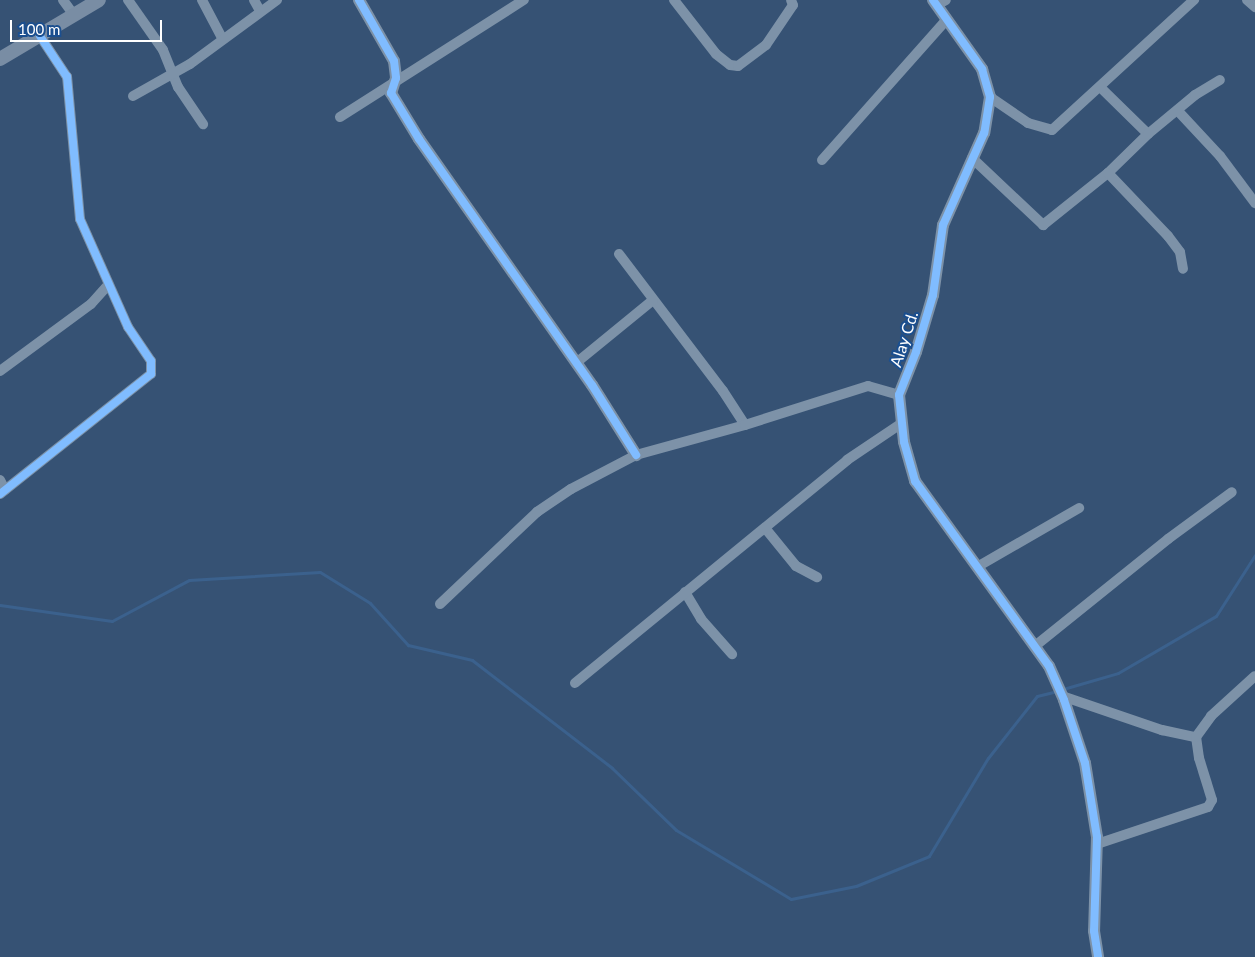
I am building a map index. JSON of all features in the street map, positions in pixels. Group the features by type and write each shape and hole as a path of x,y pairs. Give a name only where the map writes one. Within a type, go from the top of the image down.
{"main road":[{"path":"0,59 99,0"}],"street":[{"path":"63,0 74,15"},
{"path":"128,0 163,50 178,86 203,124"},
{"path":"202,0 222,38"},
{"path":"254,0 260,11"},
{"path":"133,96 173,71 190,64 222,38 277,0"},
{"path":"358,0 394,61 394,85 391,93 419,139 576,363 636,455"},
{"path":"340,117 394,85 524,0"},
{"path":"674,0 716,54 730,65 738,66 766,45 793,5 791,0"},
{"path":"990,97 1028,123 1052,130 1194,0"},
{"path":"1247,0 1255,7"},
{"name":"Alay Cd.","path":"938,2 947,19 982,69 990,97 984,133 943,225 932,295 916,352 899,395 902,423 915,482 1049,666 1063,698 1085,763 1097,844 1094,931 1098,957"},
{"path":"822,160 947,19"},
{"path":"2,488 151,374 151,361 128,327 108,286 80,219 67,78 40,36"},
{"path":"972,158 1043,225 1108,173 1148,134 1196,95 1220,80"},
{"path":"1100,87 1148,134"},
{"path":"1178,111 1220,156 1255,203"},
{"path":"1108,173 1168,236 1180,252 1183,269"},
{"path":"619,254 723,391 745,425"},
{"path":"0,371 91,304 108,286"},
{"path":"576,363 653,300"},
{"path":"440,604 536,512 571,489 636,455 745,425 868,386 899,395"},
{"path":"575,683 847,460 902,423"},
{"path":"1035,646 1168,539 1232,492"},
{"path":"977,567 1080,508"},
{"path":"765,528 796,566 816,577"},
{"path":"685,592 701,619 732,654"},
{"path":"1097,844 1208,807 1212,800 1198,758 1196,737 1211,716 1255,676"},
{"path":"1063,698 1162,730 1196,737"}],"waterway":[{"path":"1063,689 1118,673 1216,616 1255,555"},
{"path":"0,605 112,621 189,580 320,572 370,603 408,645 472,660 612,768 676,830 791,899 856,886 929,856 988,758 1037,696 1057,691"}],"cycle path":[{"path":"359,0 394,61 396,78 391,93 419,139 592,385 636,455"},
{"path":"933,0 982,69 990,97 984,133 943,225 933,295 916,352 899,395 904,442 915,481 1049,666 1064,700 1085,763 1097,837 1094,931 1098,957"},
{"path":"0,494 151,374 151,361 128,327 80,219 67,77 40,36"}]}
